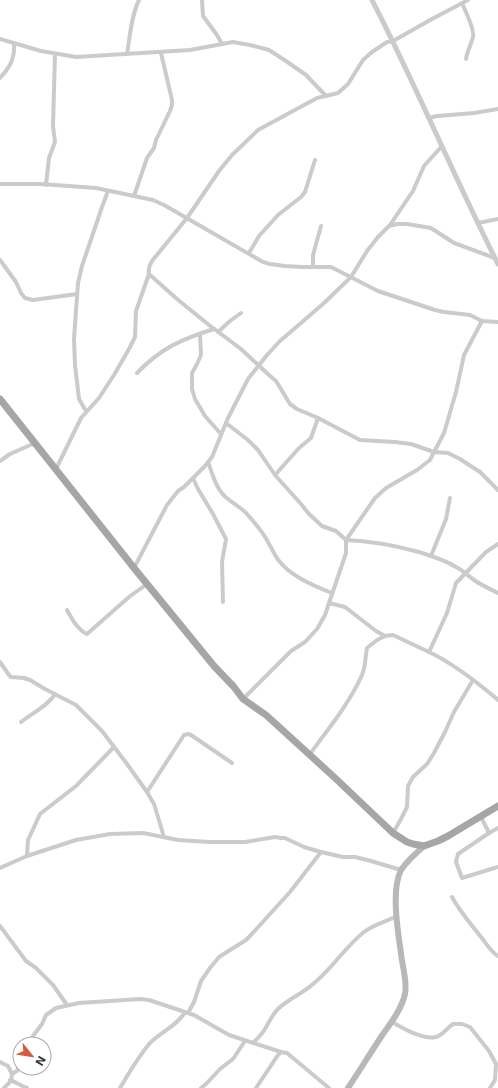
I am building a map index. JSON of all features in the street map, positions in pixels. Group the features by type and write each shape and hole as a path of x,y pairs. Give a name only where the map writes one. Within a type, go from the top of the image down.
{"main road":[{"path":"0,399 199,648 244,698 266,715 310,754 393,833 407,842 424,846"},
{"path":"348,1088 392,1022 405,994 396,893 401,870 424,846 448,836 498,806"}],"street":[{"path":"126,54 132,23 139,0"},
{"path":"202,0 203,16 222,44"},
{"path":"372,0 393,41 498,264"},
{"path":"56,469 80,418 99,398 114,375 135,337 136,311 149,274 149,266 187,218 219,171 232,155 258,130 312,100 338,93 345,88 363,60 372,52 468,0"},
{"path":"462,3 474,35 466,59"},
{"path":"0,39 56,54 76,57 161,53 190,50 233,42 269,50 306,75 326,96"},
{"path":"0,78 7,70 14,57 14,43"},
{"path":"134,196 147,158 154,148 156,140 172,105 161,53"},
{"path":"46,185 49,158 55,142 53,126 56,54"},
{"path":"429,118 498,109"},
{"path":"134,568 167,505 178,491 193,478 212,457 237,399 248,379 280,341 323,304 351,277 367,251 378,237 390,226 413,191 424,166 442,146"},
{"path":"249,253 258,236 278,215 301,197 305,192 315,160"},
{"path":"0,184 96,188 153,200 249,253 254,258 270,264 285,266 331,267 378,291 435,310 470,315 482,321 498,322"},
{"path":"86,411 79,399 75,365 74,339 78,283 82,266 108,191"},
{"path":"478,223 498,219"},
{"path":"390,226 407,224 431,228 454,243 495,258"},
{"path":"312,267 313,255 321,226"},
{"path":"0,260 16,282 25,298 33,300 77,294"},
{"path":"149,274 177,299 259,365 276,381 290,404 297,409 360,440 411,444 434,452 448,454 460,459 480,472 498,490"},
{"path":"218,332 241,313"},
{"path":"244,698 291,651 305,642 317,629 325,615 346,553 346,540 375,498 390,485 417,470 430,460 444,432 456,392 464,355 482,321"},
{"path":"137,373 152,358 177,342 214,329"},
{"path":"200,334 201,355 192,373 192,389 195,398 205,416 221,434"},
{"path":"275,475 299,448 311,438 318,418"},
{"path":"226,423 258,450 275,475 309,514 322,526 336,531 346,540 380,542 446,561 466,573 474,580 498,593"},
{"path":"0,461 10,454 36,443"},
{"path":"208,462 221,493 246,513 269,542 279,562 300,578 332,593"},
{"path":"193,478 226,539 222,562 223,602"},
{"path":"430,556 446,519 450,498"},
{"path":"429,652 447,613 456,583 486,552 498,544"},
{"path":"67,610 71,618 82,632 87,634 129,597 147,584"},
{"path":"329,603 345,607 376,631 385,636"},
{"path":"310,754 345,707 362,674 366,661 367,648 385,636 393,635 440,657 456,667 498,700"},
{"path":"0,662 11,677 30,680 76,705 102,731 147,792 154,804 164,837"},
{"path":"393,833 406,807 408,786 413,777 427,764 434,754 454,712 473,680"},
{"path":"21,722 52,699 55,694"},
{"path":"147,792 184,735 191,735 232,763"},
{"path":"27,856 28,840 40,814 76,786 114,747"},
{"path":"481,817 489,834"},
{"path":"498,828 458,854 456,862 462,878 498,867"},
{"path":"0,868 27,856 76,840 110,834 143,833 191,841 209,842 245,842 285,838 304,847 321,852 343,857 355,857 401,870"},
{"path":"120,1088 132,1067 150,1043 182,1019 194,1002 201,981 219,957 250,936 290,892 321,852"},
{"path":"452,897 457,906 485,942 498,956"},
{"path":"253,1043 264,1030 270,1018 278,1010 292,998 313,985 364,932 371,927 397,916"},
{"path":"0,926 26,961 36,968 53,985 68,1005"},
{"path":"33,1036 42,1024 46,1015 56,1008 86,1002 140,999 149,1000 194,1015 229,1035 287,1053 329,1088"},
{"path":"392,1022 417,1035 427,1037 436,1037 442,1034 453,1024 462,1024 470,1027 496,1064 495,1080 490,1088"},
{"path":"200,1088 233,1058 245,1041"},
{"path":"256,1088 281,1052"},
{"path":"0,1062 8,1066 12,1074 11,1081 4,1088"},
{"path":"10,1080 15,1081 17,1084 26,1088"}]}
